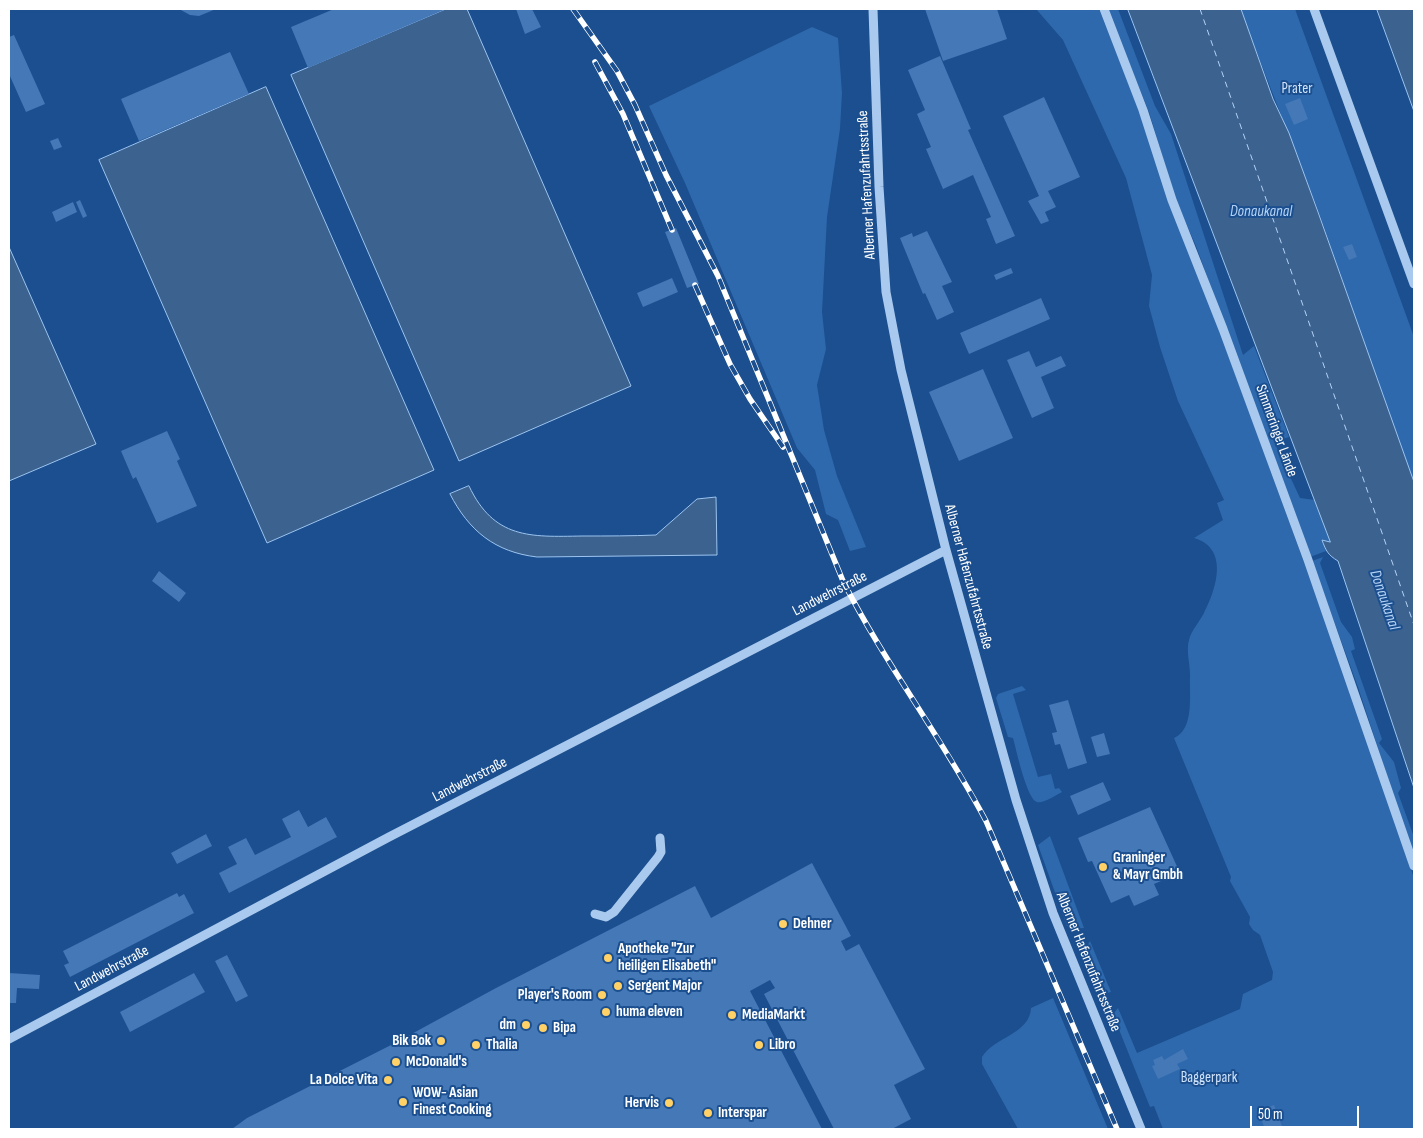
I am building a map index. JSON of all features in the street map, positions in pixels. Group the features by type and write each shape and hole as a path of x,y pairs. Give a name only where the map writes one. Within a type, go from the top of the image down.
{"street":[{"name":"Alberner Hafenzufahrtsstraße","path":"873,9 879,188 886,292 900,370 946,550 1008,772 1043,886 1142,1129"},
{"name":"Simmeringer Lände","path":"1104,9 1143,110 1172,200 1223,329 1308,560 1414,866"},
{"path":"1314,9 1414,284"},
{"name":"Landwehrstraße","path":"9,1038 389,838 946,550"},
{"path":"595,914 606,917 614,912 658,857 661,852 660,838"}],"green space":[{"name":"Baggerpark","path":"1036,9 1099,9 1136,102 1341,664 1414,878 1414,1129 1163,1129 1154,1106 1150,1107 1114,1017 1114,1013 1118,1008 1137,1053 1240,1009 1243,994 1272,980 1273,972 1260,935 1249,924 1250,917 1230,881 1231,877 1174,738 1185,727 1190,710 1189,640 1209,603 1216,581 1216,560 1212,550 1205,543 1194,538 1223,520 1217,503 1224,500 1178,401 1160,347 1149,306 1152,275 1126,178 1063,40"},
{"path":"1107,9 1118,9 1155,106 1171,134 1243,355 1254,346 1289,437 1274,442 1300,498 1315,500 1331,543 1322,540 1326,551 1310,557 1196,246 1175,198 1149,112"},
{"name":"Prater","path":"1241,9 1295,9 1414,337 1414,482 1318,210"},
{"path":"812,27 838,38 842,93 840,129 827,217 822,312 826,349 817,385 824,430 837,476 866,547 850,551 838,520 826,514 815,470 797,448 685,183 649,106"},
{"path":"1323,557 1320,563 1341,622 1352,637 1355,649 1351,651 1382,739 1379,743 1394,762 1401,788 1398,793 1414,837 1414,858 1358,687 1312,561"},
{"path":"1022,686 1026,690 1013,694 1038,777 1051,774 1055,789 1059,788 1062,792 1046,801 1037,802 1029,793 1013,738 1008,737 996,698 998,694"},
{"path":"1050,836 1084,928 1073,929 1067,926 1038,845"},
{"path":"1090,941 1111,992 1107,993 1089,955 1087,946"},
{"path":"1053,998 1108,1129 1018,1129 982,1064 982,1057 988,1050 1025,1024 1031,1008"}],"water":[{"path":"446,9 467,9 631,386 459,461 291,75"},
{"name":"Donaukanal","path":"1128,9 1241,9 1273,99 1289,133 1414,482 1414,788 1338,561 1330,555 1323,544 1322,540 1330,542"},
{"path":"1377,9 1414,9 1414,111"},
{"path":"266,87 434,470 267,543 99,160"},
{"path":"9,247 96,444 9,481"},
{"path":"469,486 479,503 490,516 502,525 530,535 546,536 656,535 697,499 716,497 717,555 537,557 522,554 496,545 485,538 466,519 450,494"}],"building":[{"path":"179,9 216,9 199,16 190,15"},
{"path":"334,9 446,9 308,68 291,27"},
{"path":"516,9 532,9 541,27 525,34"},
{"path":"925,9 997,9 1007,39 943,61"},
{"path":"14,35 45,104 26,112 9,74 9,37"},
{"path":"230,52 249,94 139,141 121,99"},
{"path":"940,56 971,129 968,130 1015,236 996,244 986,219 991,217 973,175 943,189 926,149 931,147 917,114 925,110 908,70"},
{"path":"1044,97 1080,177 1048,191 1056,207 1045,212 1049,221 1041,224 1028,201 1039,196 1003,116"},
{"path":"1300,98 1308,119 1294,125 1285,104"},
{"path":"58,138 62,147 54,150 50,141"},
{"path":"80,200 87,216 83,218 76,202"},
{"path":"73,202 77,212 56,222 52,212"},
{"path":"676,228 699,284 687,288 665,232"},
{"path":"927,231 952,282 942,286 954,312 937,320 925,293 923,294 900,238 912,233 913,237"},
{"path":"1352,244 1357,257 1349,260 1343,247"},
{"path":"1011,268 1013,273 996,280 994,275"},
{"path":"672,278 678,292 643,307 637,293"},
{"path":"1041,298 1050,319 969,354 960,333"},
{"path":"1029,351 1036,367 1061,356 1066,366 1041,377 1054,408 1032,418 1007,360"},
{"path":"983,369 1013,438 959,461 929,392"},
{"path":"167,431 180,459 177,461 197,506 157,523 136,477 133,479 121,451"},
{"path":"159,571 186,593 179,602 152,581"},
{"path":"1068,700 1087,763 1068,769 1060,744 1055,745 1052,733 1057,732 1049,705"},
{"path":"1104,733 1110,754 1097,757 1091,737"},
{"path":"1103,782 1111,800 1078,815 1070,796"},
{"path":"1150,807 1180,873 1154,884 1159,895 1134,906 1129,895 1111,903 1092,861 1088,862 1078,838"},
{"path":"299,810 308,827 326,817 337,837 229,893 219,873 237,864 228,847 246,838 255,855 291,837 282,819"},
{"path":"206,834 212,846 177,864 171,853"},
{"name":"huma eleven","path":"812,863 851,936 841,941 846,951 859,944 925,1069 894,1085 911,1119 892,1129 834,1129 764,994 775,988 770,980 750,991 822,1129 232,1129 247,1118 695,886 711,918"},
{"path":"177,893 179,897 184,894 194,913 70,977 64,965 69,963 63,951"},
{"path":"227,955 248,996 236,1002 215,961"},
{"path":"9,973 40,975 39,989 17,988 16,1003 9,1003"},
{"path":"194,973 205,992 130,1032 120,1012"},
{"path":"1183,1049 1188,1059 1177,1064 1180,1069 1158,1079 1152,1066 1155,1065 1153,1060 1162,1056 1164,1060"},
{"path":"1274,1105 1283,1129 1265,1129 1258,1111"}],"ferry route":[{"path":"1200,9 1414,625"}],"railway":[{"path":"573,9 617,71 635,105 666,175 718,276 843,581 859,612 986,821 1117,1129"},
{"path":"595,62 623,114 672,230"},
{"path":"695,285 730,364 750,399 783,447"}],"place":[{"name":"Graninger & Mayr Gmbh","path":"1103,867"},
{"name":"Dehner","path":"783,924"},
{"name":"Apotheke \"Zur heiligen Elisabeth\"","path":"608,958"},
{"name":"Sergent Major","path":"618,986"},
{"name":"Player's Room","path":"602,995"},
{"name":"huma eleven","path":"606,1012"},
{"name":"MediaMarkt","path":"732,1015"},
{"name":"dm","path":"526,1025"},
{"name":"Bipa","path":"543,1028"},
{"name":"Bik Bok","path":"441,1041"},
{"name":"Thalia","path":"476,1045"},
{"name":"Libro","path":"759,1045"},
{"name":"McDonald's","path":"396,1062"},
{"name":"La Dolce Vita","path":"388,1080"},
{"name":"WOW- Asian Finest Cooking","path":"403,1102"},
{"name":"Hervis","path":"669,1103"},
{"name":"Interspar","path":"708,1113"}]}
